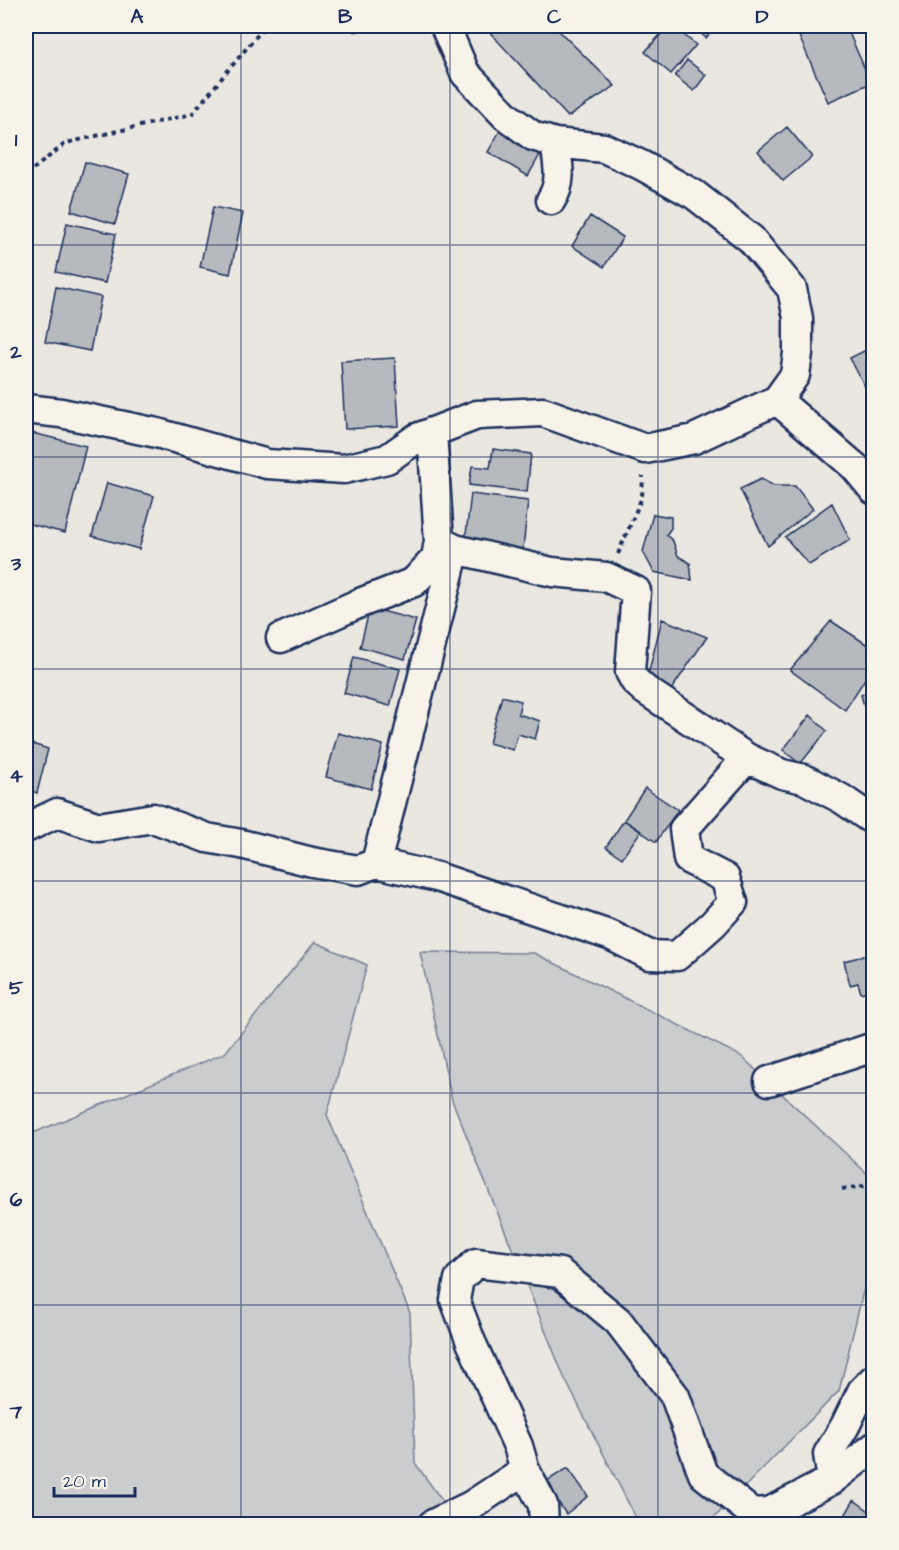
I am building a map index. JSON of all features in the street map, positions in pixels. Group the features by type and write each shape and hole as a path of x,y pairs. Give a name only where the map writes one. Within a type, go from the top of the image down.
{"street":[{"path":"26,409 61,413 157,433 267,464 344,469 387,459 417,438 477,415 543,412 645,449 694,439 777,400 795,375 798,353 798,318 792,289 751,239 695,195 640,165 604,148 555,143 533,136 506,117 465,73 446,26"},
{"path":"551,200 560,177 555,143"},
{"path":"777,400 855,467 873,490"},
{"path":"376,863 447,545 432,432"},
{"path":"447,545 552,572 606,577 636,591 630,672 635,681 747,758 782,774 804,779 842,799 873,821"},
{"path":"281,638 414,582 447,545"},
{"path":"26,828 57,813 99,827 153,818 207,837 312,862 358,870 376,863 437,877 602,933 649,955 677,956 713,924 733,902 725,878 688,858 684,829 747,758"},
{"path":"769,1081 873,1047"},
{"path":"544,1524 543,1505 525,1470 518,1446 454,1300 459,1279 476,1263 560,1273 618,1321 675,1396 703,1474 752,1513 769,1512 832,1480 873,1447"},
{"path":"832,1480 828,1454 862,1391 873,1379"},
{"path":"434,1524 472,1505 525,1470"}],"path":[{"path":"26,175 66,143 192,114 265,26"},
{"path":"606,577 625,541 642,497 645,449"},
{"path":"842,1189 864,1186 873,1182"}],"shaded area":[{"path":"315,942 367,965 327,1115 410,1313 415,1463 459,1524 26,1524 26,1136 225,1053"},
{"path":"420,952 534,953 741,1056 873,1179 873,1251 839,1391 708,1524 639,1524 564,1377 452,1100"}],"building":[{"path":"352,26 383,26 354,32"},
{"path":"484,26 554,26 615,86 568,117"},
{"path":"668,26 673,26 696,45 671,74 645,52"},
{"path":"692,26 717,26 706,38"},
{"path":"818,26 846,26 871,83 828,102 798,34"},
{"path":"687,60 706,75 694,91 675,76"},
{"path":"502,127 542,151 528,176 488,152"},
{"path":"787,127 812,157 783,181 758,151"},
{"path":"85,162 129,174 115,224 71,211"},
{"path":"213,207 243,213 230,274 200,267"},
{"path":"590,216 623,237 604,267 572,246"},
{"path":"67,223 116,234 105,283 56,272"},
{"path":"56,287 101,297 90,351 45,342"},
{"path":"874,346 874,404 850,358"},
{"path":"395,358 399,426 345,429 341,361"},
{"path":"32,433 86,446 65,533 26,523 26,459"},
{"path":"493,449 531,454 527,492 469,485 472,466 490,468"},
{"path":"761,479 774,486 795,486 813,509 768,546 740,489"},
{"path":"107,483 154,496 139,549 92,536"},
{"path":"471,494 528,501 523,549 465,542"},
{"path":"832,503 850,540 809,565 785,537"},
{"path":"653,514 671,517 671,528 666,535 673,541 678,556 690,563 692,580 654,572 643,552"},
{"path":"370,608 416,620 405,659 360,647"},
{"path":"662,619 707,637 667,696 646,683"},
{"path":"831,621 874,649 874,665 845,710 790,670"},
{"path":"354,657 400,669 390,706 344,693"},
{"path":"874,689 874,742 861,695"},
{"path":"502,696 521,701 518,714 540,721 535,739 518,734 513,750 489,743"},
{"path":"810,715 827,731 800,764 783,750"},
{"path":"338,733 383,745 371,789 326,777"},
{"path":"26,742 48,749 37,793 26,789"},
{"path":"645,788 678,810 656,842 624,820"},
{"path":"624,820 641,831 622,858 606,847"},
{"path":"871,954 874,963 874,989 861,993 858,983 850,985 844,961"},
{"path":"568,1468 588,1496 566,1514 545,1482"},
{"path":"854,1500 872,1513 867,1524 840,1524"}]}
